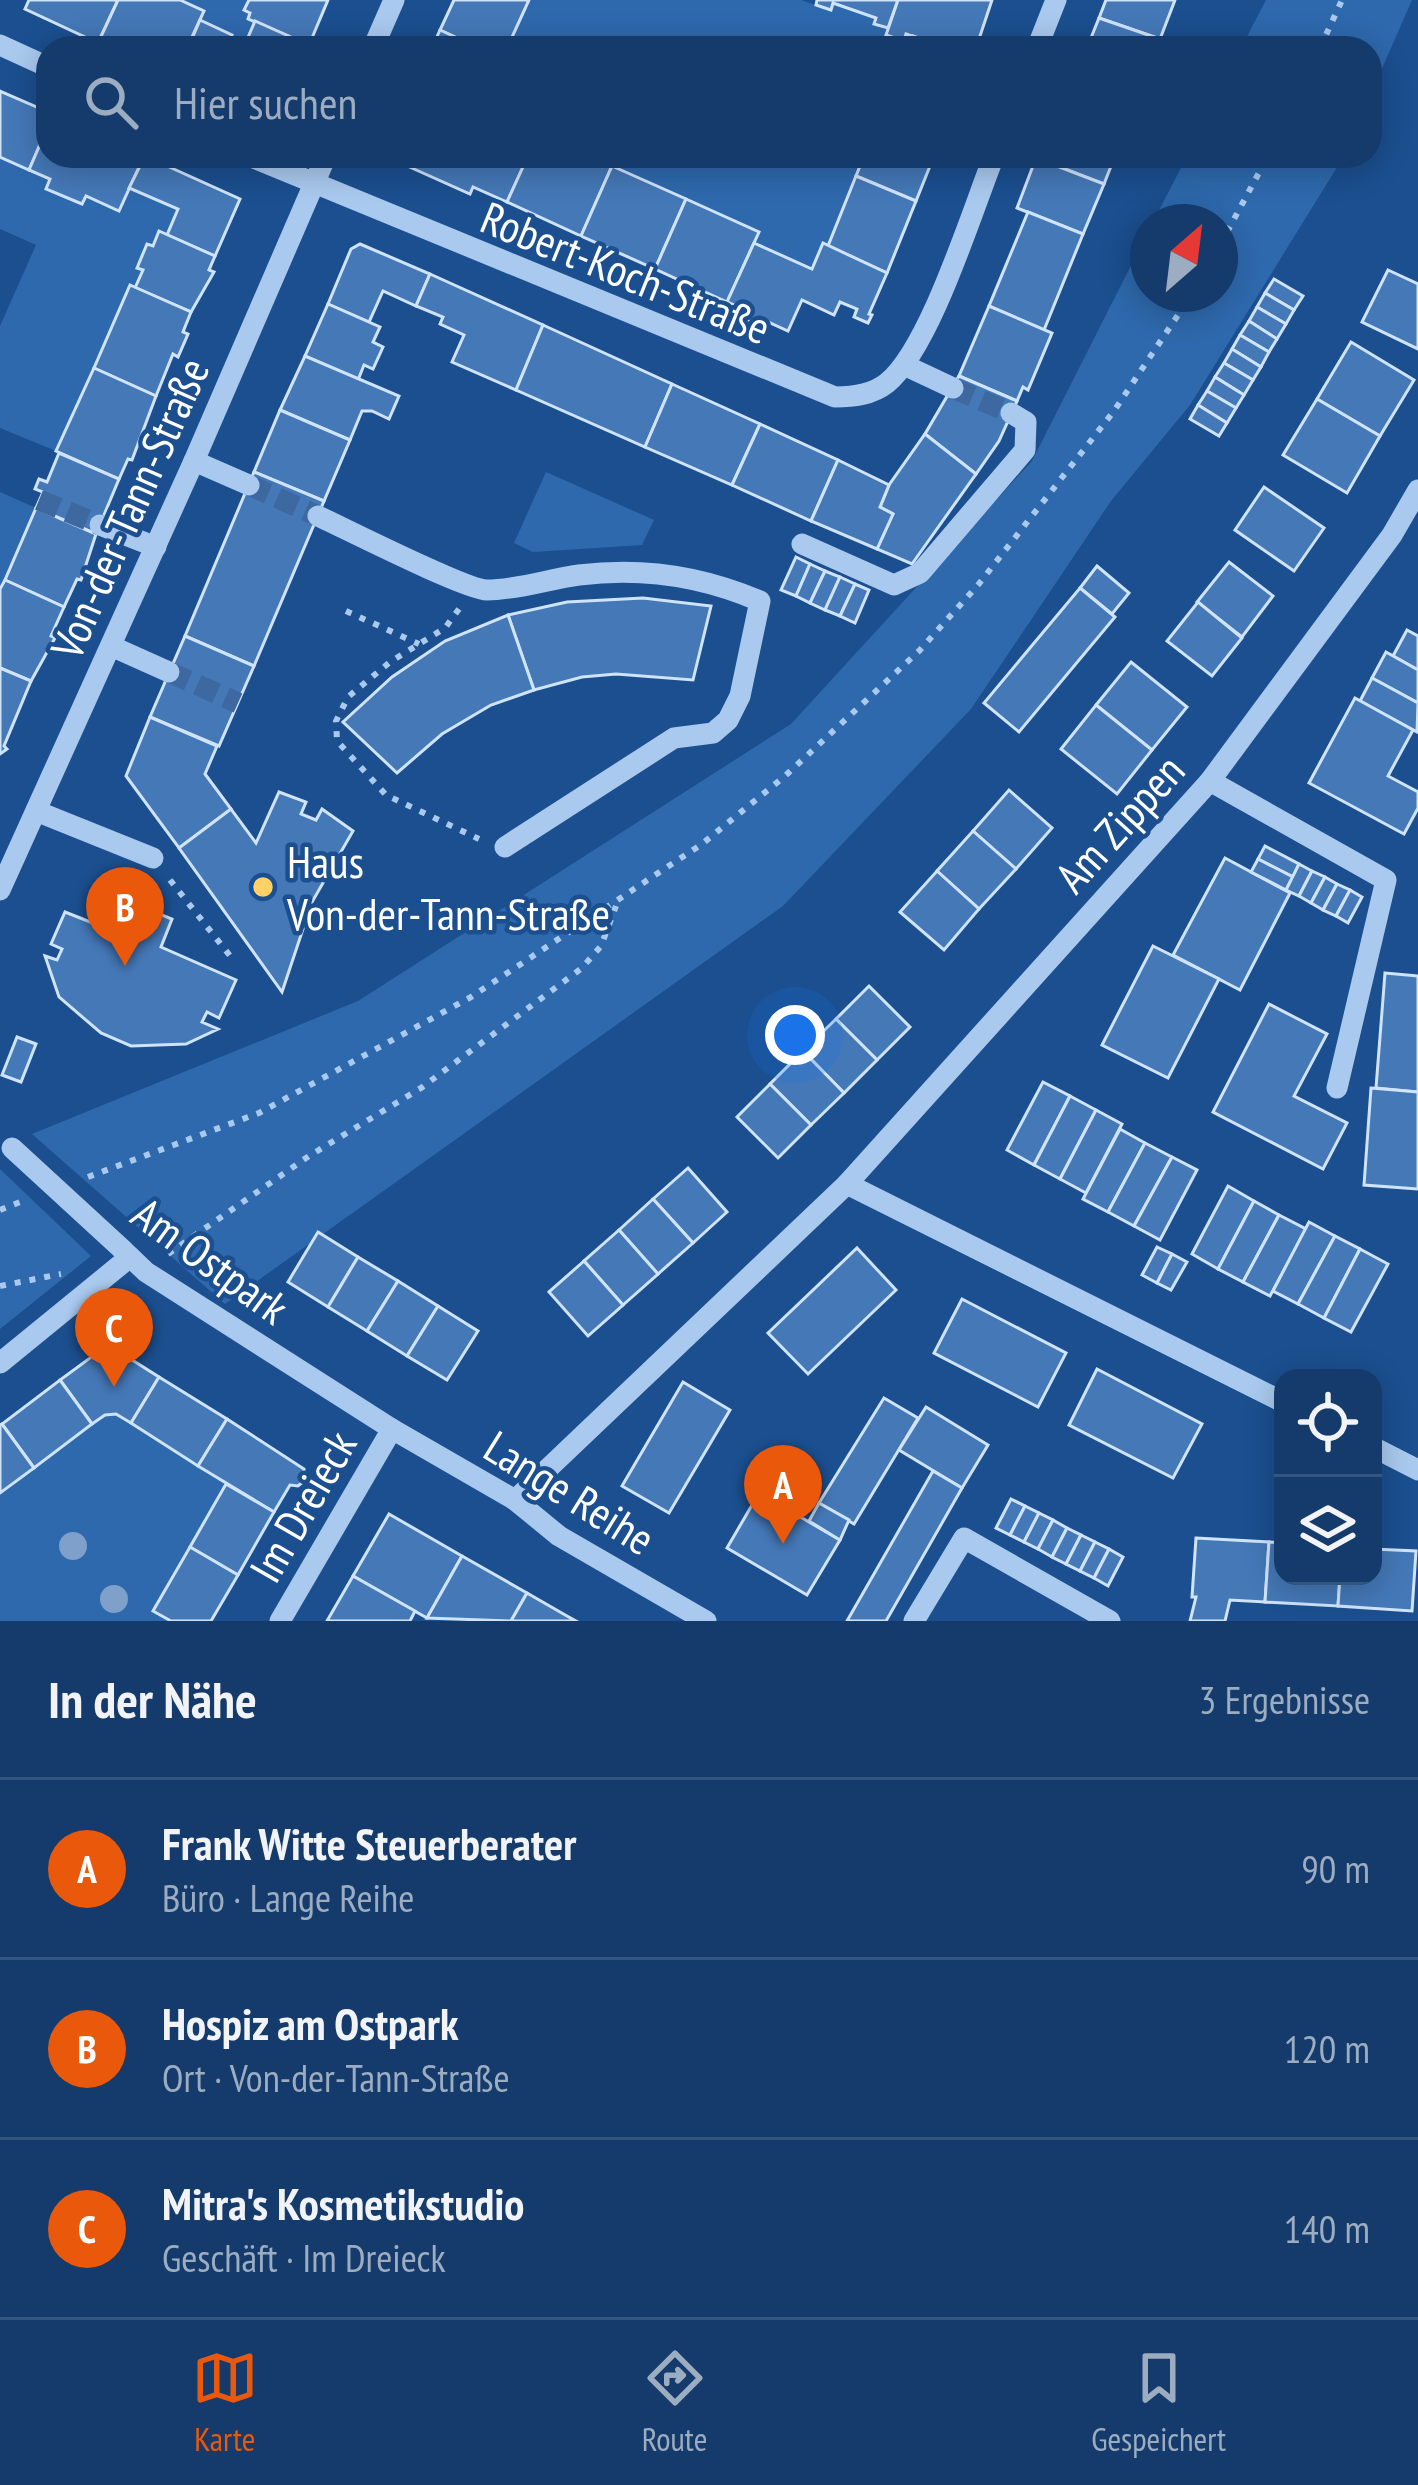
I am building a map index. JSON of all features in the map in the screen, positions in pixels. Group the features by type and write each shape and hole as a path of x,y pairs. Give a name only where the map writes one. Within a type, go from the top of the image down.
{"street":[{"path":"378,36 394,0"},
{"path":"1042,36 1056,0"},
{"path":"0,45 36,62"},
{"name":"Robert-Koch-Straße","path":"277,168 835,397 859,396 885,386 904,365"},
{"name":"Von-der-Tann-Straße","path":"0,890 321,168"},
{"path":"953,388 904,365 926,326 989,168"},
{"path":"802,544 894,585 920,573 1025,450 1026,422 1011,413"},
{"path":"194,461 249,485"},
{"name":"Am Zippen","path":"515,1500 847,1184 1210,781 1392,536 1418,490"},
{"path":"318,516 482,591 580,574 633,571 683,577 760,602 740,696 728,720 713,733 674,738 505,847"},
{"path":"100,525 156,547"},
{"path":"111,646 169,672"},
{"path":"1210,781 1386,880 1337,1088"},
{"path":"36,811 153,858"},
{"name":"Am Ostpark","path":"6,1142 146,1272 392,1430"},
{"path":"847,1184 1274,1398"},
{"path":"0,1363 127,1254"},
{"name":"Lange Reihe","path":"392,1430 515,1500 559,1536 706,1621"},
{"name":"Im Dreieck","path":"280,1621 392,1430"},
{"path":"1382,1452 1418,1470"},
{"path":"914,1621 964,1538 1110,1621"}],"path":[{"path":"1326,36 1342,0"},
{"path":"1238,212 1262,168"},
{"path":"86,1178 259,1113 471,997 702,844 785,776 919,650 1028,524 1114,411 1180,312"},
{"path":"472,586 446,628 348,697 336,721 337,741 386,796 505,847"},
{"path":"346,611 420,644"},
{"path":"153,858 231,957"},
{"path":"177,1246 309,1156 421,1088 582,968 601,946 617,903"},
{"path":"0,1210 43,1193"},
{"path":"0,1286 52,1275"}],"shaded area":[{"path":"180,0 249,0 245,10 255,21 249,36 231,36 200,20 203,11"},
{"path":"529,0 801,0 830,10 833,3 876,18 875,24 888,28 886,35 913,36 512,36"},
{"path":"1266,0 1412,0 1382,69 1382,36 1247,36"},
{"path":"0,157 50,179 47,189 82,204 86,196 119,211 129,188 178,209 167,235 159,232 153,246 147,244 137,267 143,270 135,288 130,286 56,451 0,428 0,326 36,245 0,229"},
{"path":"619,168 859,168 828,246 823,244 812,269 754,243 758,231"},
{"path":"1181,168 1337,168 1190,405 1111,501 971,709 783,906 225,1304 32,1134 358,1001 791,724 1032,461 1130,268 1130,312 1238,312 1238,204 1162,204"},
{"path":"546,472 654,520 642,545 533,552 514,543"},
{"path":"0,492 36,508 0,589"},
{"path":"0,1169 91,1256 0,1329"},
{"path":"116,1414 226,1484 171,1621 0,1621 0,1493 105,1415"}],"building":[{"path":"29,0 118,0 101,36 83,36 25,9"},
{"path":"118,0 180,0 204,11 193,36 101,36"},
{"path":"249,0 328,0 313,36 288,36 248,19 250,13 244,10"},
{"path":"454,0 529,0 512,36 453,36 440,30"},
{"path":"817,0 898,0 888,28 874,24 876,18 833,3 831,10 816,5"},
{"path":"898,0 992,0 980,36 886,35"},
{"path":"1106,0 1175,0 1161,36 1099,18"},
{"path":"1099,18 1151,36 1092,36"},
{"path":"200,20 232,35 232,36 193,36"},
{"path":"255,21 289,36 249,36"},
{"path":"0,91 36,107 36,154 29,170 0,157"},
{"path":"36,154 36,168 139,168 119,211 86,196 82,204 46,189 50,179 29,170"},
{"path":"139,168 172,168 240,199 215,256 167,235 178,209 129,188"},
{"path":"412,168 523,168 507,202 473,187 470,194"},
{"path":"523,168 611,168 581,236 507,202"},
{"path":"611,168 686,199 655,269 581,236"},
{"path":"859,168 929,168 916,201 856,176"},
{"path":"1032,168 1062,168 1104,184 1083,234 1017,208"},
{"path":"1062,168 1110,168 1104,184"},
{"path":"856,176 916,201 887,273 828,246"},
{"path":"686,199 759,232 727,302 655,269"},
{"path":"1028,212 1083,234 1044,330 989,306"},
{"path":"159,231 215,256 209,270 214,272 191,312 135,288 147,244 153,246"},
{"path":"754,243 812,269 823,243 887,273 868,323 854,317 857,309 840,302 834,315 802,300 788,331 768,322 765,329 746,320 750,312 727,302"},
{"path":"360,244 430,274 416,306 383,291 369,322 328,304 351,249"},
{"path":"1388,270 1418,284 1418,349 1362,322"},
{"path":"430,274 543,325 516,390 452,362 464,335 440,324 443,317 416,306"},
{"path":"1274,279 1303,296 1294,310 1265,293"},
{"path":"130,285 191,312 183,332 188,334 178,357 173,354 156,396 94,368"},
{"path":"1265,293 1294,310 1286,324 1257,307"},
{"path":"328,304 380,327 373,342 383,347 373,369 364,365 358,380 305,356"},
{"path":"989,306 1052,333 1028,390 1023,387 1017,401 959,376"},
{"path":"1257,307 1286,324 1277,339 1249,321"},
{"path":"1249,321 1277,339 1269,352 1240,335"},
{"path":"543,325 672,384 645,447 516,390"},
{"path":"1240,335 1269,352 1261,367 1232,349"},
{"path":"1351,342 1414,380 1380,436 1317,399"},
{"path":"1232,349 1261,367 1253,380 1224,363"},
{"path":"305,356 399,396 389,419 362,411 350,440 280,410"},
{"path":"1224,363 1253,380 1244,395 1215,377"},
{"path":"94,368 156,396 132,460 128,459 119,479 56,451"},
{"path":"959,376 1017,401 999,441 976,474 925,434"},
{"path":"1215,377 1244,395 1236,408 1207,391"},
{"path":"672,384 760,424 732,485 645,447"},
{"path":"1207,391 1236,408 1227,423 1198,405"},
{"path":"1317,399 1380,436 1347,493 1283,455"},
{"path":"1198,405 1227,423 1219,436 1190,419"},
{"path":"280,410 350,440 324,501 254,472"},
{"path":"760,424 838,460 811,521 732,485"},
{"path":"925,434 976,474 912,564 877,549 893,514 880,507 889,485"},
{"path":"59,453 119,479 96,534 36,508 43,492 35,489 39,479 47,482"},
{"path":"838,460 889,485 880,507 893,514 877,549 811,521"},
{"path":"254,472 324,501 254,666 185,636"},
{"path":"1264,487 1324,528 1294,571 1235,530"},
{"path":"36,508 96,534 81,580 77,579 64,607 5,580"},
{"path":"796,557 810,564 796,596 781,590"},
{"path":"1229,562 1273,596 1242,637 1197,602"},
{"path":"810,564 825,571 810,603 796,596"},
{"path":"1097,566 1129,593 1112,614 1080,588"},
{"path":"825,571 840,577 825,610 810,603"},
{"path":"840,577 855,584 840,616 825,610"},
{"path":"5,580 64,607 51,636 55,638 31,681 0,668 0,589"},
{"path":"855,584 869,590 855,623 840,616"},
{"path":"1080,588 1115,617 1019,732 984,703"},
{"path":"643,598 711,606 693,680 616,674 534,690 508,615 567,602"},
{"path":"1198,602 1242,638 1212,676 1167,641"},
{"path":"508,615 534,690 491,705 442,734 397,773 343,722 392,677 445,641"},
{"path":"1407,630 1418,636 1418,670 1393,656"},
{"path":"185,636 254,666 219,746 150,717"},
{"path":"1386,652 1418,670 1418,703 1372,678"},
{"path":"1131,662 1187,707 1152,750 1096,705"},
{"path":"0,668 31,681 4,746 7,749 0,754"},
{"path":"1372,678 1418,703 1417,732 1360,701"},
{"path":"1355,698 1413,730 1388,776 1418,792 1418,808 1404,834 1309,783"},
{"path":"1096,705 1152,750 1117,794 1061,749"},
{"path":"150,717 217,746 205,774 231,809 179,848 126,776"},
{"path":"1009,790 1052,828 1016,869 973,831"},
{"name":"Haus Von-der-Tann-Straße","path":"279,792 306,802 301,814 316,820 322,809 353,831 312,902 282,992 179,848 231,809 256,843"},
{"path":"973,831 1016,869 979,909 937,871"},
{"path":"1265,846 1299,864 1293,877 1258,859"},
{"path":"1225,858 1290,893 1240,990 1173,955"},
{"path":"1258,859 1293,877 1286,890 1251,872"},
{"path":"1299,864 1312,871 1299,896 1286,890"},
{"path":"937,871 979,909 944,950 900,912"},
{"path":"1312,871 1325,877 1311,903 1299,896"},
{"path":"1325,877 1337,884 1323,910 1311,903"},
{"path":"1337,884 1350,890 1336,916 1323,910"},
{"path":"1350,890 1362,897 1348,923 1336,916"},
{"path":"115,896 172,919 161,947 236,980 219,1018 207,1012 202,1022 218,1029 186,1044 131,1046 101,1033 59,997 45,956 57,960 62,949 51,944 65,912 103,927"},
{"path":"1153,946 1219,979 1168,1078 1102,1045"},
{"path":"1385,973 1418,976 1418,1092 1376,1088"},
{"path":"869,986 910,1027 877,1060 836,1019"},
{"path":"1269,1004 1327,1034 1294,1096 1347,1123 1323,1169 1213,1112"},
{"path":"836,1019 877,1060 844,1093 803,1051"},
{"path":"17,1037 36,1044 21,1082 2,1075"},
{"path":"803,1051 844,1093 811,1125 770,1084"},
{"path":"1043,1082 1070,1096 1034,1165 1007,1150"},
{"path":"770,1084 811,1125 778,1158 737,1117"},
{"path":"1371,1088 1418,1092 1418,1189 1364,1185"},
{"path":"1070,1096 1096,1110 1060,1179 1034,1165"},
{"path":"1096,1110 1122,1124 1086,1193 1060,1179"},
{"path":"1120,1129 1145,1143 1108,1212 1083,1199"},
{"path":"1145,1143 1172,1157 1134,1226 1108,1212"},
{"path":"1172,1157 1197,1170 1160,1240 1134,1226"},
{"path":"688,1168 727,1212 693,1243 653,1199"},
{"path":"1228,1186 1254,1201 1218,1269 1192,1254"},
{"path":"653,1199 693,1243 658,1274 619,1230"},
{"path":"1254,1201 1279,1215 1243,1282 1218,1269"},
{"path":"1279,1215 1306,1229 1270,1296 1243,1282"},
{"path":"1309,1222 1335,1236 1298,1304 1273,1291"},
{"path":"619,1230 658,1274 623,1305 584,1261"},
{"path":"318,1232 358,1257 328,1307 288,1282"},
{"path":"1335,1236 1360,1249 1324,1318 1298,1304"},
{"path":"1157,1247 1172,1254 1157,1283 1142,1275"},
{"path":"857,1248 896,1290 808,1374 768,1333"},
{"path":"1360,1249 1388,1264 1351,1332 1324,1318"},
{"path":"1172,1254 1187,1262 1171,1290 1157,1283"},
{"path":"358,1257 398,1281 367,1331 328,1307"},
{"path":"584,1261 623,1305 588,1336 549,1292"},
{"path":"398,1281 438,1306 407,1356 367,1331"},
{"path":"962,1299 1066,1353 1038,1407 934,1353"},
{"path":"438,1306 478,1331 447,1380 407,1356"},
{"path":"107,1338 117,1343 118,1351 159,1377 131,1423 116,1414 92,1424 60,1380 97,1353 99,1341"},
{"path":"1097,1369 1202,1424 1173,1478 1069,1425"},
{"path":"159,1377 227,1419 198,1466 131,1423"},
{"path":"60,1380 92,1424 34,1468 2,1424"},
{"path":"683,1382 730,1410 669,1513 622,1486"},
{"path":"884,1398 918,1418 854,1524 819,1503"},
{"path":"926,1407 988,1445 962,1488 899,1450"},
{"path":"227,1419 304,1469 304,1481 290,1485 274,1512 198,1466"},
{"path":"0,1425 34,1468 0,1493"},
{"path":"933,1471 962,1488 886,1621 847,1621"},
{"path":"226,1484 274,1512 238,1575 190,1547"},
{"path":"759,1493 840,1540 807,1595 727,1548"},
{"path":"1011,1499 1025,1506 1010,1535 996,1528"},
{"path":"819,1503 849,1520 840,1540 809,1521"},
{"path":"1025,1506 1039,1513 1024,1542 1010,1535"},
{"path":"1039,1513 1053,1520 1038,1549 1024,1542"},
{"path":"389,1514 462,1556 427,1618 353,1576"},
{"path":"1053,1520 1067,1528 1052,1557 1038,1549"},
{"path":"1067,1528 1081,1535 1066,1564 1052,1557"},
{"path":"1081,1535 1095,1542 1080,1571 1066,1564"},
{"path":"1196,1538 1269,1542 1265,1602 1230,1600 1225,1621 1190,1621 1196,1597 1192,1597"},
{"path":"1095,1542 1109,1549 1094,1578 1080,1571"},
{"path":"1269,1542 1274,1542 1274,1585 1339,1585 1338,1606 1265,1602"},
{"path":"190,1547 238,1575 211,1621 171,1621 153,1611"},
{"path":"1109,1549 1123,1557 1108,1586 1094,1578"},
{"path":"1382,1549 1416,1551 1412,1611 1338,1606 1339,1585 1382,1585"},
{"path":"462,1556 527,1593 511,1621 427,1618"},
{"path":"353,1576 415,1611 410,1621 327,1621"},
{"path":"527,1593 567,1616 576,1621 511,1621"}],"tunnel":[{"path":"953,388 1011,413"},
{"path":"249,485 318,516"},
{"path":"39,500 100,525"},
{"path":"169,672 238,703"}],"place":[{"name":"Haus Von-der-Tann-Straße","path":"263,887"},
{"name":"Hospiz am Ostpark","path":"125,966"},
{"name":"Mitra's Kosmetikstudio","path":"114,1387"},
{"name":"Frank Witte Steuerberater","path":"783,1544"}]}
